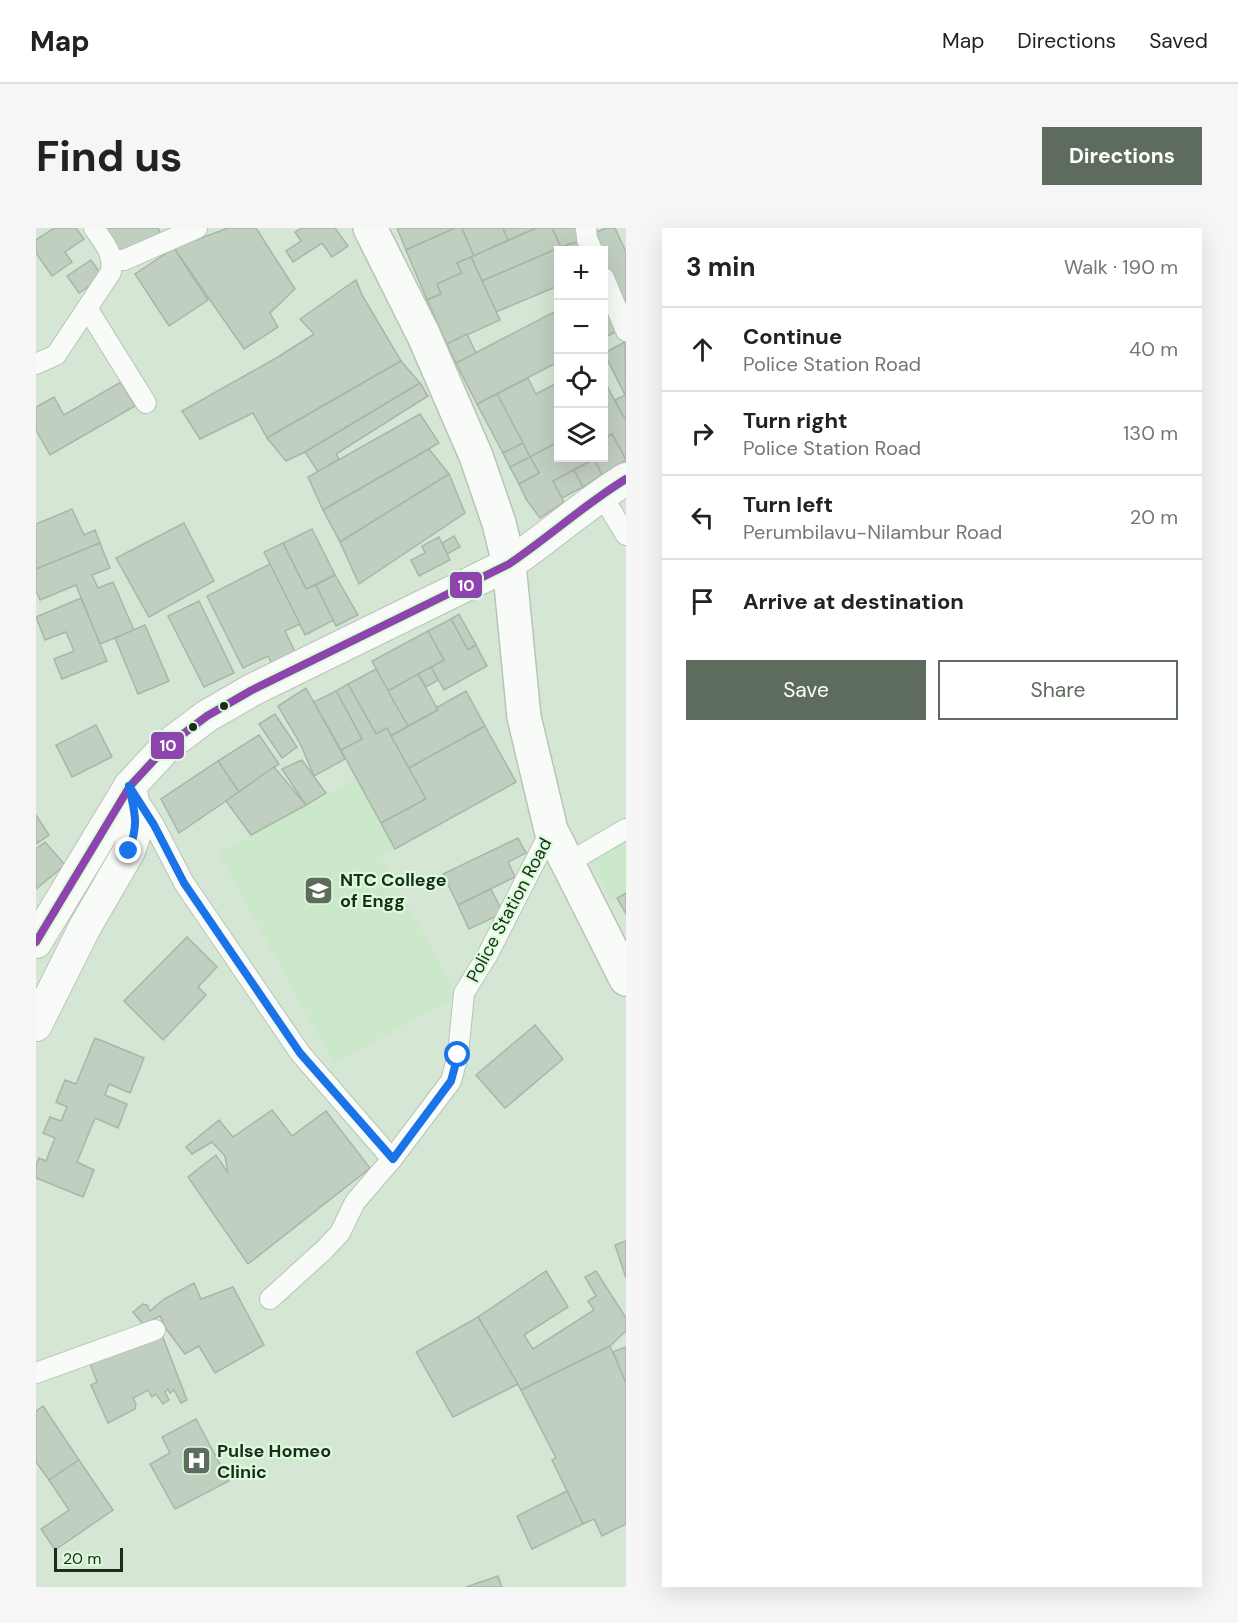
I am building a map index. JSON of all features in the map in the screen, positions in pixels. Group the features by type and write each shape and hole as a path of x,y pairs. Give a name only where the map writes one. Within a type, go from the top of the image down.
{"highway":[{"path":"370,228 424,336 476,456 499,524 509,564 524,717 551,830 626,978"}],"main road":[{"path":"37,935 129,786 167,746 207,716 252,690 509,564 546,539 614,486"},
{"path":"36,1025 86,927 129,851 136,830 136,817 129,786"}],"street":[{"path":"36,364 56,355 111,272 113,260 94,228"},
{"path":"113,260 124,260 197,228"},
{"path":"586,228 590,246"},
{"path":"608,290 626,331"},
{"path":"87,308 146,403"},
{"path":"614,486 626,535"},
{"path":"129,786 154,825 184,883 300,1053 393,1159"},
{"name":"Police Station Road","path":"270,1299 340,1233 355,1202 393,1159 451,1081 458,1055 464,993 488,954 551,830"},
{"path":"568,863 626,830"},
{"path":"36,1373 155,1330"}],"shaded area":[{"name":"NTC College of Engg","path":"356,778 395,849 381,857 458,996 334,1064 218,853"},
{"path":"626,840 626,893 612,901 589,860"}],"building":[{"path":"54,228 76,228 84,239 65,252 72,262 52,276 36,253 36,240"},
{"path":"101,228 158,228 161,234 118,258"},
{"path":"228,228 256,228 295,289 270,313 278,327 244,349 174,248"},
{"path":"302,228 335,228 348,246 332,257 322,243 293,262 286,251 301,241 295,232"},
{"path":"397,228 455,228 406,250"},
{"path":"455,228 462,228 474,256 457,263 462,273 437,284 441,294 427,300 406,250"},
{"path":"462,228 503,228 508,240 474,256"},
{"path":"503,228 537,228 508,240"},
{"path":"537,228 552,228 561,246 554,246 554,250 482,281 471,257"},
{"path":"552,228 579,228 583,240 561,246"},
{"path":"606,228 615,228 626,252 626,320 608,273 608,246 597,246 592,234"},
{"path":"583,240 585,246 564,246"},
{"path":"174,248 208,300 169,326 135,274"},
{"path":"554,250 554,288 496,312 482,281"},
{"path":"471,257 500,320 447,344 427,300 441,294 437,284 462,273 457,263"},
{"path":"91,260 103,277 79,293 67,276"},
{"path":"356,280 362,295 401,361 267,438 253,413 200,439 182,411 314,334 300,319"},
{"path":"554,312 554,364 477,404 456,363"},
{"path":"608,313 617,331 608,336"},
{"path":"467,334 476,353 456,363 447,344"},
{"path":"625,342 626,417 624,418 615,400 625,395 608,361 608,351"},
{"path":"401,361 420,383 305,452 286,461 267,438"},
{"path":"528,378 536,394 554,385 554,444 530,457 497,394"},
{"path":"121,382 135,406 50,455 36,430 36,407 54,397 64,415"},
{"path":"420,383 428,396 336,454 339,459 318,472 305,452"},
{"path":"608,388 624,418 626,417 626,459 612,434 608,436"},
{"path":"497,394 523,443 503,453 477,404"},
{"path":"420,414 439,443 323,510 308,477"},
{"path":"612,434 626,460 602,475 595,462 608,462 608,436"},
{"path":"523,443 530,457 510,467 503,453"},
{"path":"554,444 554,462 588,462 553,481 564,502 540,518 526,499 519,484 539,473 530,457"},
{"path":"429,449 449,474 340,542 323,510"},
{"path":"530,457 539,473 519,484 510,467"},
{"path":"589,462 596,462 602,475 583,487 574,470"},
{"path":"574,470 583,487 562,498 553,481"},
{"path":"449,474 465,513 359,584 340,542"},
{"path":"72,509 84,535 95,530 100,543 36,569 36,524"},
{"path":"184,523 214,581 149,617 116,558"},
{"path":"312,529 335,575 306,589 283,543"},
{"path":"454,536 460,547 447,554 442,543"},
{"path":"439,537 450,560 419,576 411,560 425,553 422,546"},
{"path":"100,543 110,568 92,575 98,588 113,582 134,630 100,644 76,585 40,600 36,591 36,569"},
{"path":"283,543 306,589 316,585 334,620 305,635 264,552"},
{"path":"270,564 300,624 285,631 295,652 272,664 268,656 243,668 207,596"},
{"path":"335,575 358,615 336,626 316,585"},
{"path":"81,598 107,661 62,679 54,659 74,651 66,632 45,640 36,617"},
{"path":"199,601 234,673 204,687 168,616"},
{"path":"459,614 476,645 468,650 451,619"},
{"path":"451,619 468,650 476,645 487,666 444,690 431,667 444,660 428,631"},
{"path":"145,625 169,681 138,694 115,638"},
{"path":"428,631 444,660 388,691 372,661"},
{"path":"431,667 438,680 426,687 418,674"},
{"path":"376,669 408,726 391,736 387,728 376,734 348,684"},
{"path":"418,674 438,710 408,726 388,691"},
{"path":"348,684 376,734 387,728 426,799 381,823 341,750 362,739 336,691"},
{"path":"306,688 345,759 314,776 300,743 278,706"},
{"path":"336,691 362,739 341,750 314,702"},
{"path":"466,691 485,726 409,768 391,736 438,710 436,708"},
{"path":"275,714 297,747 282,758 259,724"},
{"path":"96,725 112,757 72,777 56,745"},
{"path":"485,726 516,782 395,849 381,823 426,799 409,768"},
{"path":"259,735 279,764 239,792 218,761"},
{"path":"302,760 326,793 306,805 282,769"},
{"path":"218,761 239,792 179,833 161,799"},
{"path":"274,767 306,805 251,835 226,801"},
{"path":"36,815 49,835 36,844"},
{"path":"518,838 526,853 508,862 515,877 458,905 443,874"},
{"path":"45,842 65,865 36,889 36,849"},
{"path":"491,889 503,913 469,929 458,905"},
{"path":"626,893 626,914 617,898"},
{"path":"187,937 217,967 198,987 206,995 163,1040 124,1001"},
{"path":"535,1025 563,1059 505,1108 476,1075"},
{"path":"95,1038 144,1058 130,1093 109,1084 105,1095 127,1104 118,1128 95,1118 77,1162 94,1170 83,1197 36,1178 36,1165 39,1158 46,1161 55,1138 43,1133 50,1117 61,1121 67,1107 56,1102 65,1080 76,1084"},
{"path":"272,1110 292,1136 326,1111 370,1168 248,1264 188,1177 216,1155 228,1173 225,1156 212,1142 192,1154 186,1147 219,1120 233,1137"},
{"path":"626,1241 626,1278 615,1245"},
{"path":"546,1271 568,1307 524,1335 533,1349 594,1310 588,1301 596,1296 585,1277 596,1271 626,1318 626,1331 610,1346 521,1390 478,1317"},
{"path":"194,1283 201,1299 233,1287 264,1345 215,1373 199,1346 185,1354 167,1330 160,1316 143,1324 133,1312 143,1304 147,1305 150,1311 164,1299"},
{"path":"478,1317 518,1384 453,1417 416,1352"},
{"path":"162,1335 187,1400 181,1403 174,1390 170,1393 168,1389 165,1392 169,1400 163,1404 156,1394 152,1397 148,1390 133,1398 136,1404 135,1409 108,1423 91,1385 97,1382 88,1358"},
{"path":"610,1346 626,1383 626,1524 602,1536 594,1519 583,1524 552,1460 556,1458 521,1390"},
{"path":"626,1347 626,1383 613,1352"},
{"path":"43,1406 79,1460 49,1480 36,1462 36,1411"},
{"path":"196,1419 229,1481 175,1509 150,1464 170,1453 162,1437"},
{"path":"79,1460 113,1510 55,1550 41,1529 69,1510 49,1480"},
{"path":"567,1491 583,1524 532,1549 517,1516"},
{"path":"498,1576 502,1587 466,1587"}],"transit line":[{"name":"10","path":"36,942 130,786 167,746 207,716 252,690 509,564 626,479"}],"place":[{"name":"NTC College of Engg","path":"319,890"},
{"name":"Pulse Homeo Clinic","path":"196,1461"}],"route":[{"path":"129,851 136,830 136,817 129,786 154,825 184,883 226,940 300,1053 393,1159 451,1081 458,1055"}]}
